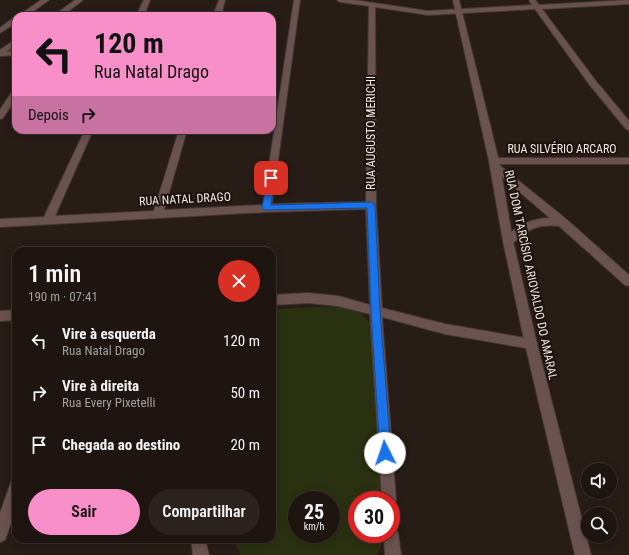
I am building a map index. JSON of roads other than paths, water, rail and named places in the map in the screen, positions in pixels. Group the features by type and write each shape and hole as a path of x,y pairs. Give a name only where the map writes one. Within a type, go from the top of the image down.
{"street":[{"path":"28,12 46,0"},
{"path":"63,12 80,0"},
{"path":"142,12 147,0"},
{"path":"218,12 222,0"},
{"path":"267,208 297,0"},
{"path":"340,0 428,13 629,2"},
{"name":"RUA DOM TARCÍSIO ARIOVALDO DO AMARAL","path":"456,0 495,164 508,241 531,344 583,555"},
{"path":"532,0 592,82 629,127"},
{"name":"RUA AUGUSTO MERICHI","path":"372,5 371,205 376,311 388,491"},
{"path":"66,12 69,8"},
{"path":"0,31 12,23"},
{"path":"0,53 12,46"},
{"path":"0,53 12,53"},
{"path":"0,116 12,98"},
{"path":"48,220 87,134"},
{"path":"158,213 182,134"},
{"name":"RUA SILVÉRIO ARCARO","path":"495,164 629,161"},
{"path":"495,164 629,282"},
{"name":"RUA NATAL DRAGO","path":"0,223 158,213 371,205"},
{"path":"508,241 521,229 532,223 546,220 562,222"},
{"path":"276,300 308,298 338,301 445,329 531,344"},
{"path":"0,316 12,315"},
{"path":"0,535 12,499"},
{"path":"199,543 201,555"},
{"path":"391,543 392,555"}]}
